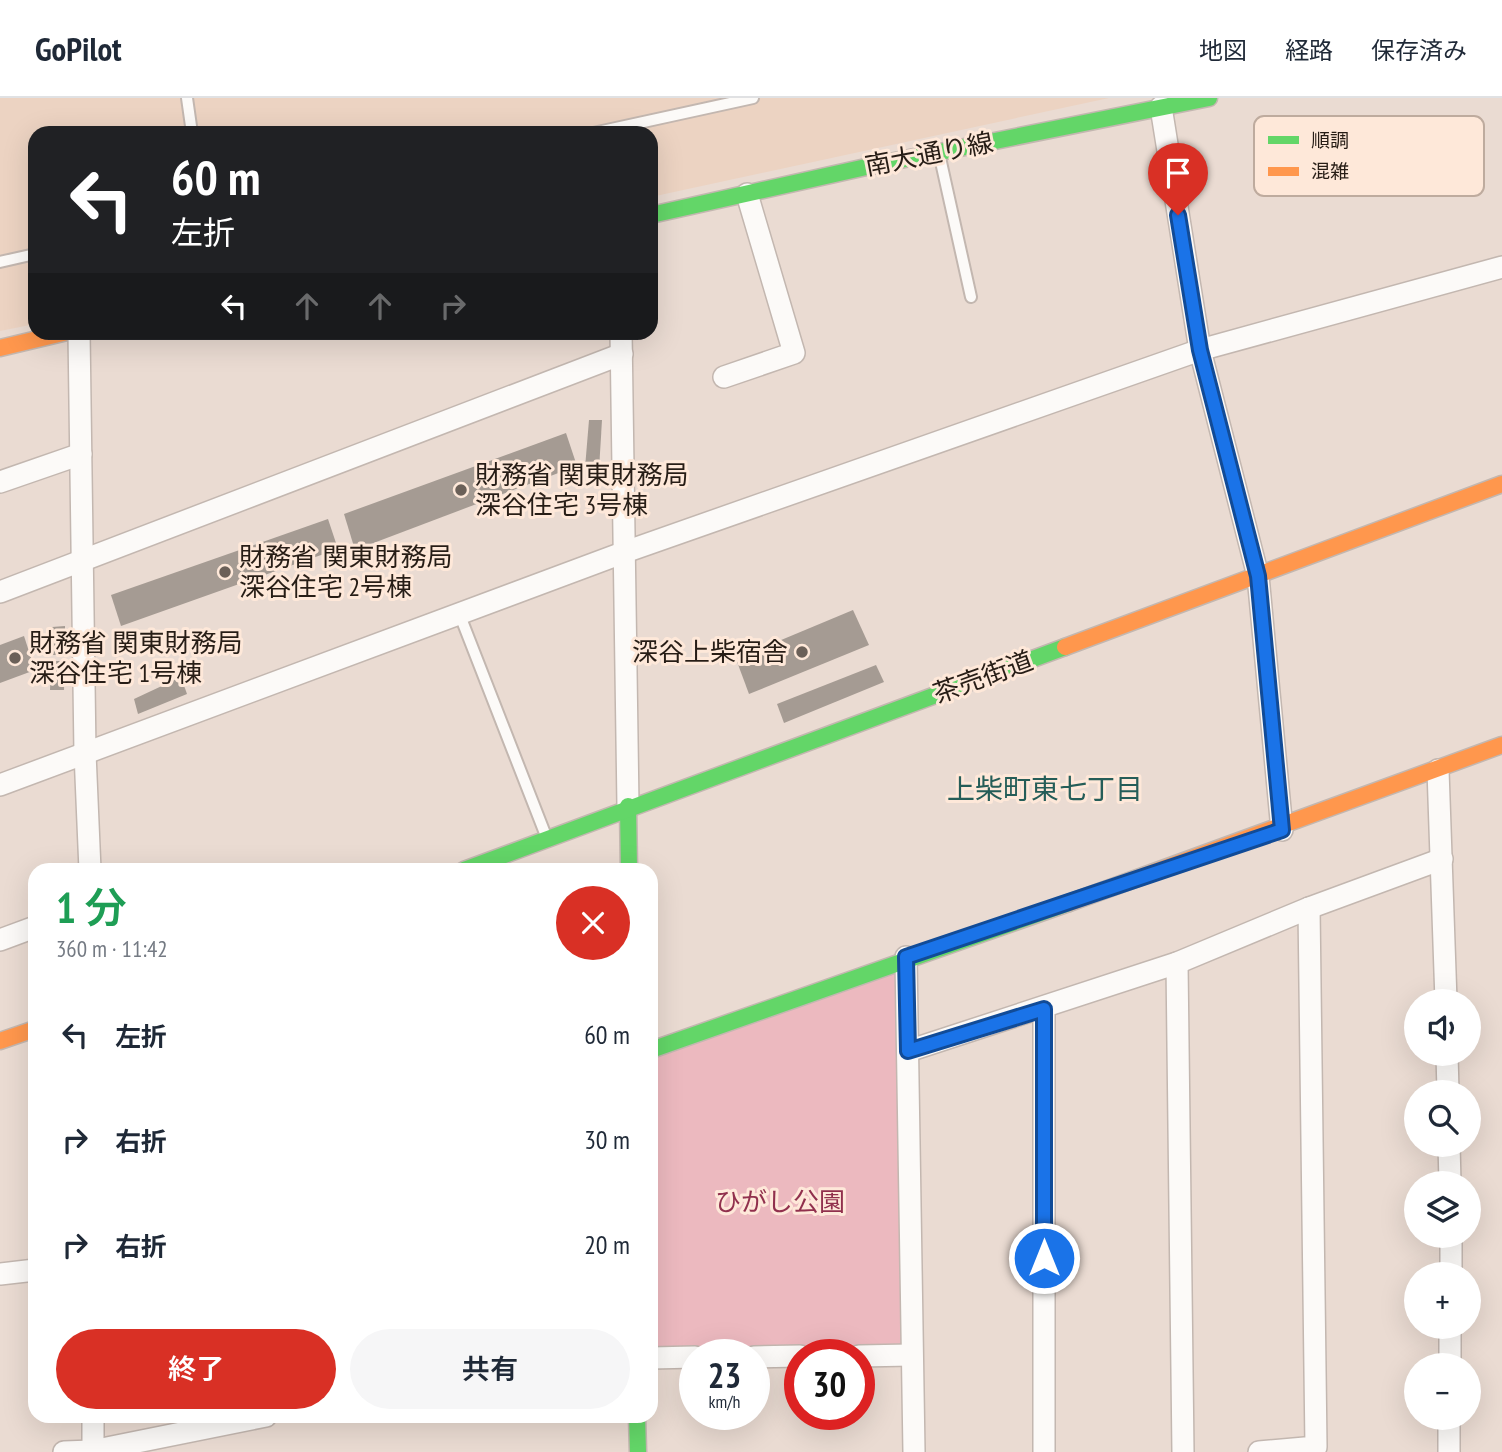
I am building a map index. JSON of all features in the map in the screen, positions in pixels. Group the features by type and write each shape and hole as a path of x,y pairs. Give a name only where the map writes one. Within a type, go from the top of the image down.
{"street":[{"name":"南大通り線","path":"658,213 939,152 1209,98"},
{"path":"1161,107 1200,350 1258,576 1282,830"},
{"path":"724,377 794,353 747,194"},
{"path":"0,785 625,552 1200,350 1502,267"},
{"path":"0,348 34,340"},
{"path":"79,340 85,753 90,863"},
{"path":"621,340 629,863"},
{"path":"0,592 83,563 622,354"},
{"path":"0,482 81,454"},
{"name":"茶売街道","path":"482,863 628,806 1502,484"},
{"path":"658,1046 906,957 1282,830 1502,745"},
{"path":"1438,770 1446,989"},
{"path":"908,1051 1044,1009 1177,963 1309,908 1443,859"},
{"path":"1259,1452 1316,1447 1309,908"},
{"path":"0,940 28,930"},
{"path":"906,957 914,1452"},
{"path":"1177,963 1182,1452"},
{"path":"1044,1009 1044,1452"},
{"path":"0,1041 28,1031"},
{"path":"0,1274 28,1271"},
{"path":"875,1356 911,1355"},
{"path":"658,1358 679,1357"},
{"path":"92,1451 93,1423"},
{"path":"64,1452 92,1451 231,1423"},
{"path":"637,1423 638,1452"},
{"path":"1449,1430 1449,1452"}],"lane":[{"path":"187,98 191,126"},
{"path":"625,126 753,98"},
{"path":"939,152 971,297"},
{"path":"0,262 28,256"},
{"path":"459,614 547,838"}],"shaded area":[{"path":"0,98 1109,98 658,195 658,126 28,126 28,325 0,331"}],"green space":[{"name":"ひがし公園","path":"906,957 911,1355 875,1355 875,1339 784,1339 784,1354 770,1354 770,1339 679,1339 679,1355 658,1357 658,1047"}],"building":[{"path":"589,420 602,420 599,470 585,468"},
{"name":"財務省 関東財務局 深谷住宅 3号棟","path":"566,433 577,466 355,550 344,514"},
{"name":"財務省 関東財務局 深谷住宅 2号棟","path":"328,519 338,549 121,626 111,595"},
{"name":"深谷上柴宿舎","path":"853,610 869,645 749,694 736,659"},
{"path":"65,626 65,655 51,655 52,627"},
{"name":"財務省 関東財務局 深谷住宅 1号棟","path":"24,636 35,670 0,683 0,645"},
{"path":"51,661 65,661 64,690 50,690"},
{"path":"876,665 884,682 784,723 777,704"},
{"path":"181,677 187,694 138,714 134,699"}],"traffic: fast":[{"path":"658,213 875,165 1209,98"},
{"path":"483,863 1065,647"},
{"path":"628,806 629,863"},
{"path":"658,1048 1069,903"},
{"path":"637,1423 638,1452"}],"traffic: slow":[{"path":"0,348 34,340"},
{"path":"1065,647 1502,484"},
{"path":"1069,903 1502,745"},
{"path":"0,1041 28,1031"}],"place":[{"name":"財務省 関東財務局 深谷住宅 3号棟","path":"461,490"},
{"name":"財務省 関東財務局 深谷住宅 2号棟","path":"225,572"},
{"name":"深谷上柴宿舎","path":"802,652"},
{"name":"財務省 関東財務局 深谷住宅 1号棟","path":"15,658"}],"district":[{"name":"上柴町東七丁目","path":"1045,789"}],"route":[{"path":"1044,1258 1044,1009 908,1051 906,957 1282,830 1258,576 1200,350 1178,215"}]}
